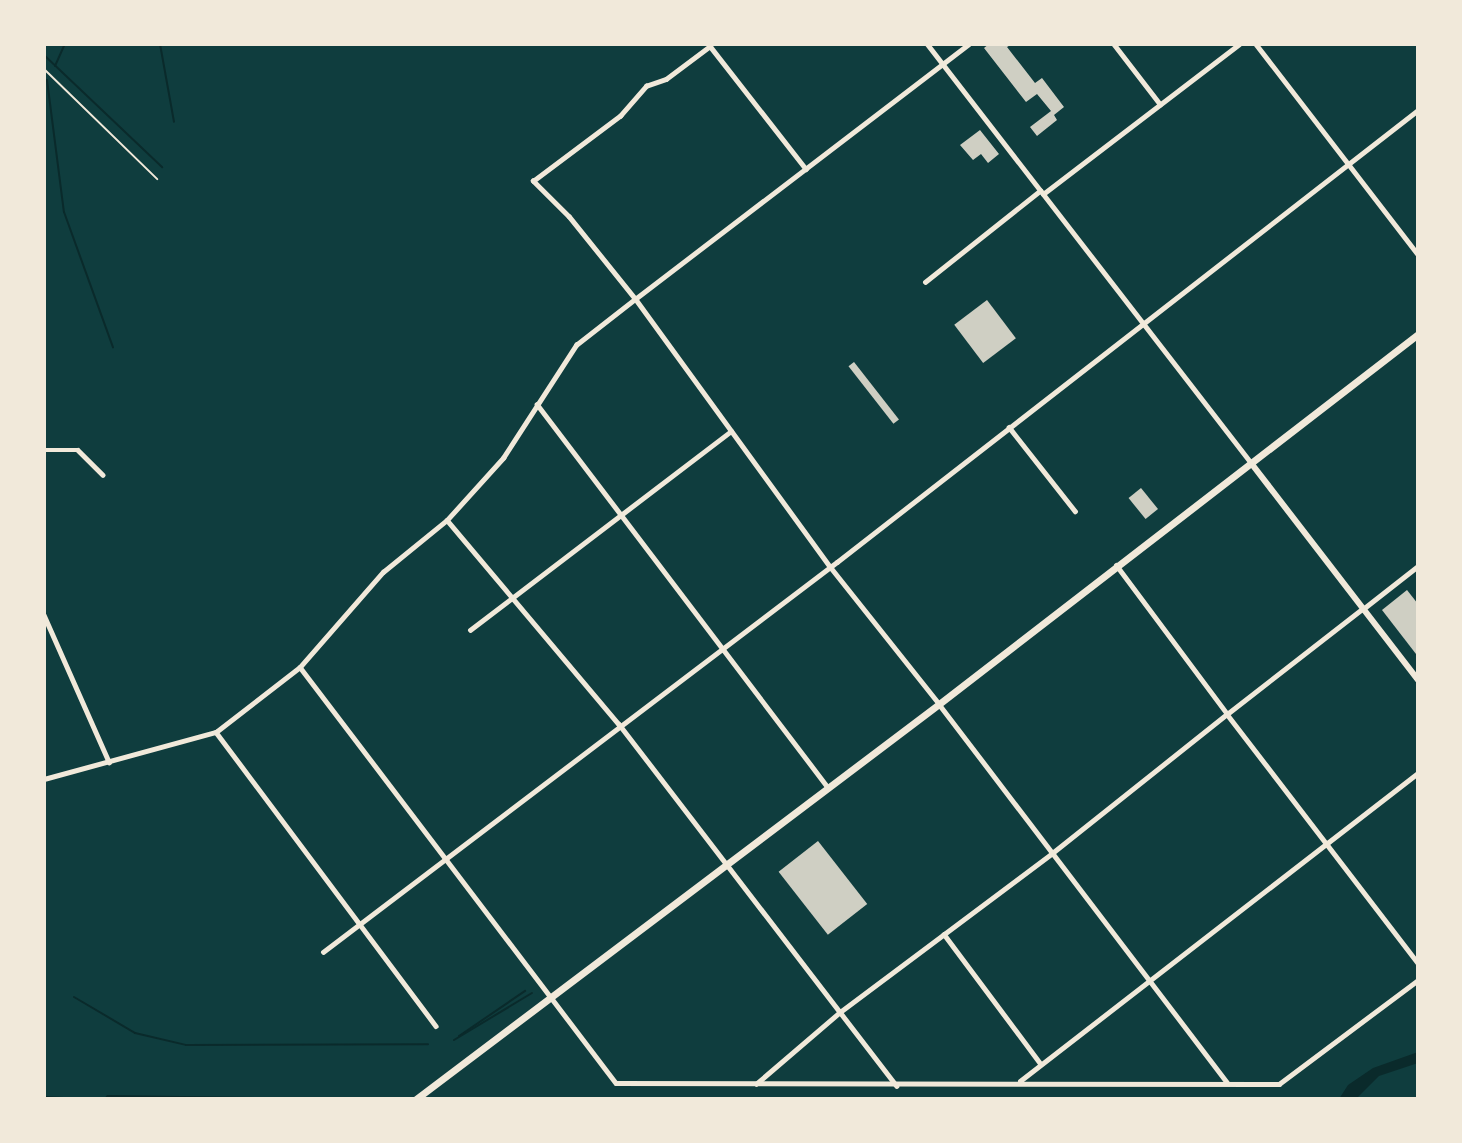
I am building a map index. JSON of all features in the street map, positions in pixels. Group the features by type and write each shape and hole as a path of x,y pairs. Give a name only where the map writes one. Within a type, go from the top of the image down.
{"highway":[{"path":"416,1099 939,704 1418,334"}],"main road":[{"path":"1251,463 1418,680"}],"street":[{"path":"927,44 1140,323 1251,463"},
{"path":"44,779 216,732 300,667 383,572 447,520 503,458 576,345 970,44"},
{"path":"1114,44 1160,104"},
{"path":"925,282 1239,44"},
{"path":"1256,44 1418,254"},
{"path":"806,169 709,45 666,79 646,86 620,116 533,181 569,217 635,299 830,567 939,704 1227,1083"},
{"path":"323,952 446,860 620,723 830,567 1140,323 1418,110"},
{"path":"537,404 828,787"},
{"path":"1009,427 1075,511"},
{"path":"470,629 731,431"},
{"path":"44,450 78,450 103,475"},
{"path":"447,520 620,723 897,1086"},
{"path":"1116,565 1325,845 1418,963"},
{"path":"756,1084 840,1012 1051,854 1418,566"},
{"path":"44,615 108,762"},
{"path":"300,667 616,1083 897,1086 1020,1081 1287,1082 1418,981"},
{"path":"216,732 436,1026"},
{"path":"1020,1081 1418,773"},
{"path":"944,934 1041,1064"}],"path":[{"path":"44,69 157,179"}],"water":[{"path":"1418,1052 1418,1063 1379,1076 1356,1099 1339,1099 1348,1085 1373,1068"},
{"path":"107,1095 405,1099 104,1099"},
{"path":"44,1096 104,1099 44,1099"}],"building":[{"path":"989,44 1012,44 1007,47 1035,83 1042,78 1064,107 1054,115 1057,120 1037,136 1030,127 1051,111 1037,94 1026,102 984,48"},
{"path":"980,130 999,154 988,163 981,154 973,160 960,145"},
{"path":"987,300 1016,338 983,363 954,325"},
{"path":"854,362 899,420 893,424 848,366"},
{"path":"1141,488 1158,509 1146,519 1129,498"},
{"path":"1407,590 1418,604 1416,654 1382,610"},
{"path":"818,841 867,904 828,935 779,872"}],"waterway":[{"path":"55,66 65,44"},
{"path":"160,44 174,122"},
{"path":"44,55 162,167"},
{"path":"47,80 64,212 113,347"},
{"path":"459,1036 525,991"},
{"path":"454,1040 532,993"},
{"path":"74,997 135,1033 186,1045 428,1044"}]}
